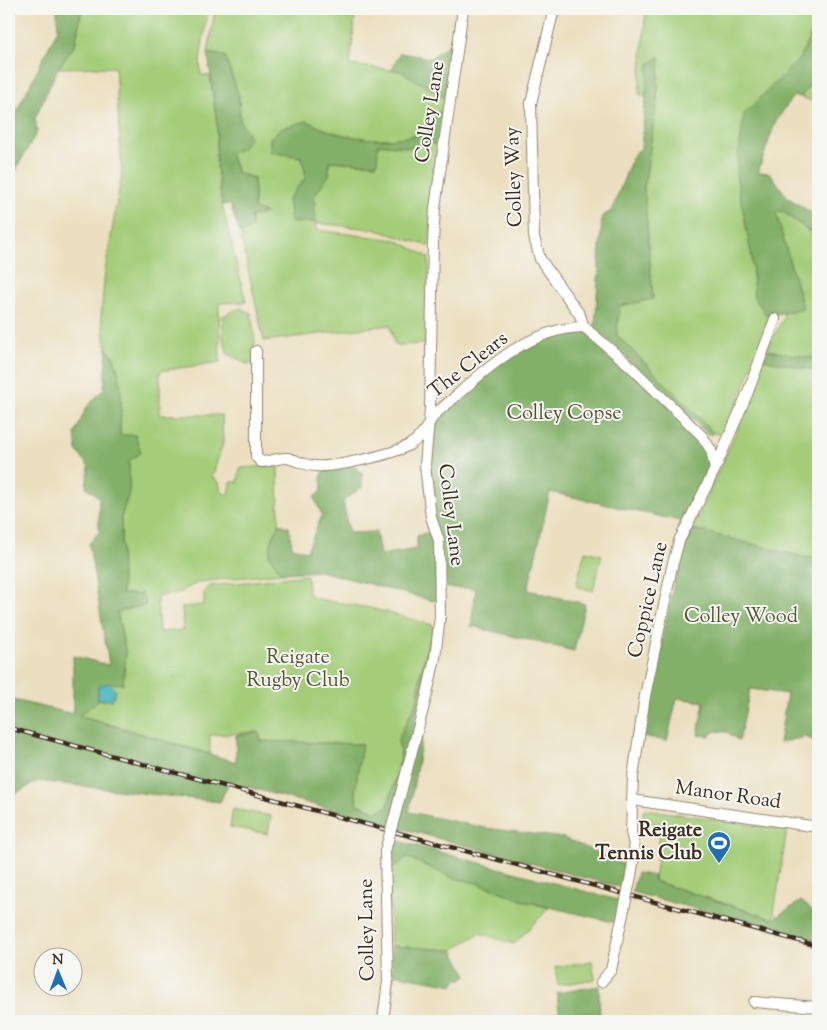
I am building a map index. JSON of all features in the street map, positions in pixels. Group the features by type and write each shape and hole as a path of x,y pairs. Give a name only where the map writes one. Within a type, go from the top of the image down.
{"street":[{"name":"Colley Lane","path":"383,1021 388,981 385,851 427,694 435,658 440,616 439,541 427,490 426,432 430,409 435,208 463,9"},
{"name":"Colley Way","path":"554,10 531,103 533,230 540,258 580,315 584,328"},
{"name":"Coppice Lane","path":"601,982 611,970 631,876 635,850 632,832 632,800 646,696 678,541 715,469 748,392 775,319"},
{"name":"The Clears","path":"256,351 256,457 261,462 285,458 317,466 348,462 394,452 409,445 426,432 434,416 474,378 501,358 521,345 541,337 570,328 584,328"},
{"path":"584,328 629,365 702,436 711,450 715,469"},
{"name":"Manor Road","path":"632,800 818,827"},
{"path":"754,1002 818,1007"}],"green space":[{"path":"57,9 82,9 75,45 58,68 35,118 37,132 14,173 14,184 9,193 9,126 58,29"},
{"name":"Reigate Rugby Club","path":"82,9 208,9 200,60 201,75 210,76 217,125 216,160 222,205 246,302 219,303 220,362 160,371 160,415 222,415 223,443 212,477 219,482 221,492 229,495 231,482 238,482 240,468 278,466 279,524 272,540 269,555 281,573 199,582 180,592 157,597 159,632 183,630 182,607 204,605 204,591 210,586 307,575 308,592 313,598 370,608 433,625 432,639 429,640 421,672 418,698 398,740 401,758 388,806 377,812 358,804 355,791 361,744 261,741 259,732 210,735 210,754 79,715 98,699 105,701 116,690 109,683 126,654 117,612 146,605 122,594 121,517 129,493 129,461 120,435 120,390 114,356 107,349 101,316 105,271 122,173 115,67 58,68 75,45"},
{"path":"215,9 356,9 350,65 401,71 448,100 446,111 432,114 424,133 395,138 364,138 334,132 307,121 270,152 302,157 306,177 288,199 316,222 314,196 329,175 329,161 376,164 378,144 416,148 420,143 440,144 429,246 373,229 316,223 316,230 396,240 429,257 427,344 395,345 390,325 264,341 240,233 252,229 251,216 262,216 254,209 254,178 237,173 230,153 250,136 240,121 239,96 225,57 208,53"},
{"path":"646,9 818,9 818,29 812,33 799,59 744,114 754,297 767,316 768,328 724,435 714,433 617,335 619,306 653,299 644,188 657,102 660,57 649,64 646,96 639,94"},
{"path":"818,29 818,72 801,97 793,96 775,123 758,172 770,173 787,197 818,217 818,247 812,233 782,211 776,213 803,308 767,316 754,297 752,259 736,174 744,114 799,59 812,33"},
{"path":"454,37 457,38 448,100 401,71 392,70 400,53 430,58 446,47"},
{"path":"208,53 225,56 239,96 240,121 250,136 242,149 230,153 237,173 254,178 254,209 266,213 251,216 252,229 240,233 230,204 222,205 216,160 217,125"},
{"path":"660,56 657,102 644,188 653,299 619,306 617,335 714,433 709,435 595,328 602,217 612,210 632,158 641,149 649,64"},
{"path":"818,72 818,103 801,97"},
{"path":"446,111 440,144 420,143 416,148 378,144 377,164 329,161 329,175 314,196 316,222 291,223 288,199 306,177 302,157 270,152 270,138 281,128 307,121 349,136 380,139 395,138 424,133 432,114"},
{"path":"782,211 812,234 818,247 818,359 767,350 784,317 783,313 802,308 776,213"},
{"path":"240,308 251,313 255,340 254,363 247,364 227,353 223,339 223,316"},
{"name":"Colley Copse","path":"584,327 702,436 715,469 689,523 550,492 528,590 585,604 574,651 471,626 476,588 446,588 440,572 427,490 434,416 521,345"},
{"path":"107,349 113,356 117,366 121,389 120,435 135,435 141,452 129,461 129,493 121,517 122,594 142,594 146,604 117,612 126,654 123,684 109,683 98,686 98,701 79,716 236,762 236,735 259,732 261,741 362,744 355,791 358,804 377,812 388,806 401,758 398,740 418,698 421,672 429,640 432,639 430,658 414,722 424,725 409,812 485,828 564,838 629,867 623,888 229,782 220,802 38,781 9,797 9,699 73,714 73,656 109,665 89,544 99,532 99,497 86,487 89,467 77,451 75,434 86,408 104,389"},
{"path":"767,350 818,359 818,371 763,359"},
{"path":"763,359 818,371 818,558 803,557 692,529 735,435"},
{"path":"353,466 362,473 362,487 343,501 349,533 376,532 380,555 417,549 417,536 431,531 435,549 438,599 434,601 320,571 281,573 269,555 272,540 279,524 289,527 292,547 307,551 322,515 314,497 322,491 321,478 324,469"},
{"name":"Colley Wood","path":"692,529 803,557 818,558 818,742 805,737 779,743 787,694 750,689 739,741 727,732 715,731 709,736 698,735 704,702 677,698 667,741 642,736 655,692 664,628 683,544"},
{"path":"585,551 602,555 593,591 576,586"},
{"path":"233,809 271,816 268,834 230,827"},
{"name":"Reigate Tennis Club","path":"644,809 787,830 773,919 654,881 661,824 642,821"},
{"path":"391,839 621,901 617,923 524,901 478,883 453,878 407,857 395,867 389,866"},
{"path":"406,857 453,878 478,883 524,901 549,908 514,944 480,933 453,950 391,946 389,866 395,867"},
{"path":"637,873 654,876 654,881 773,919 801,901 818,915 818,941 632,892"},
{"path":"391,946 453,950 467,975 462,979 456,979 454,985 393,974"},
{"path":"592,961 595,979 558,985 555,967"},
{"path":"599,986 600,1021 560,1021 557,993"}],"water":[{"path":"109,683 116,690 112,700 98,699 98,686"}],"railway":[{"path":"9,728 818,946"}],"place":[{"name":"Reigate Tennis Club","path":"719,864"}]}
